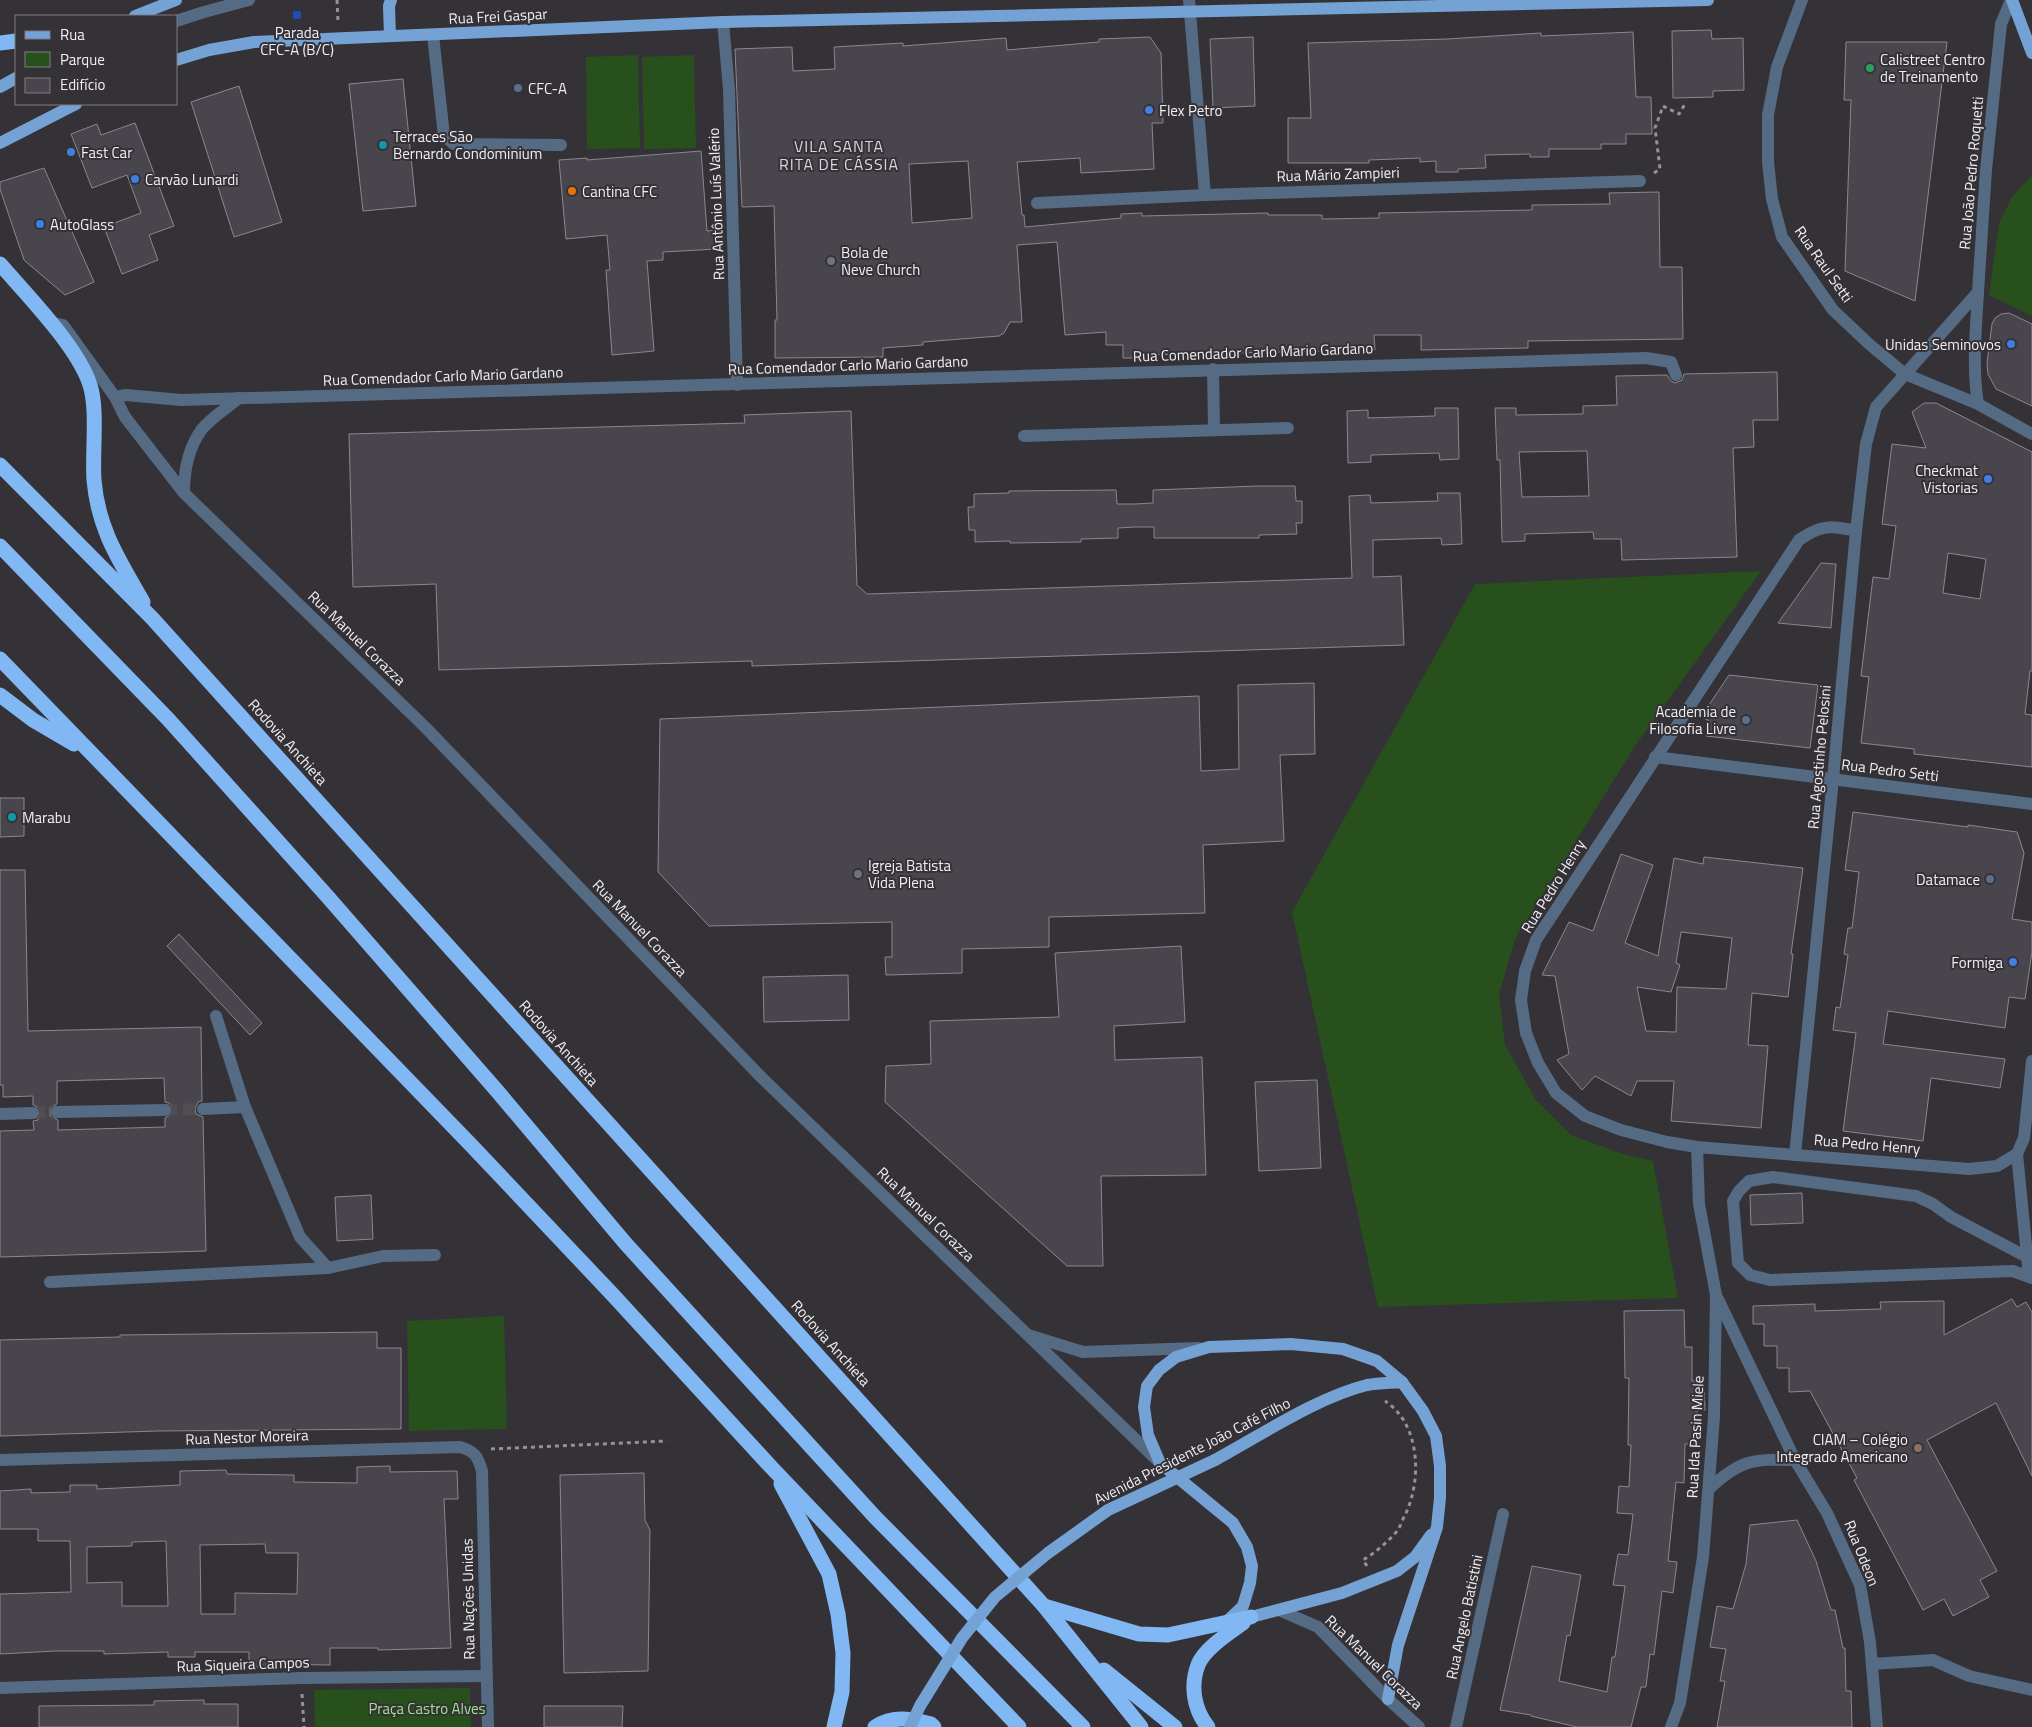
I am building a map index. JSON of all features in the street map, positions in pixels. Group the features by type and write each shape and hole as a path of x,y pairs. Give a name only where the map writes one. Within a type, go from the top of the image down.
{"highway":[{"path":"0,43 15,41"},
{"path":"0,264 49,322 80,364 90,386 94,479 98,511 110,543 152,618"},
{"name":"Rodovia Anchieta","path":"0,465 152,618 1044,1606 1141,1727"},
{"path":"0,546 168,719 354,926 498,1092 626,1244 875,1517 1083,1727"},
{"path":"0,659 484,1159 612,1294 772,1468 1019,1727"},
{"path":"0,695 33,720 92,755"},
{"path":"772,1468 829,1574 838,1614 843,1652 842,1692 834,1727"},
{"path":"1044,1606 1139,1634 1168,1635 1226,1624 1251,1617"},
{"path":"1208,1727 1196,1707 1193,1687 1198,1664 1225,1636 1251,1617"},
{"name":"Rodovia Anchieta","path":"1083,1654 1175,1727"},
{"path":"875,1727 883,1722 904,1717 934,1727"}],"main road":[{"path":"138,15 176,0"},
{"path":"390,36 389,6 391,0"},
{"name":"Rua Frei Gaspar","path":"178,59 209,50 254,42 723,22 1190,6 1708,0"},
{"path":"2012,0 2032,53"},
{"path":"0,87 15,79"},
{"path":"0,144 67,107"},
{"path":"1226,1624 1243,1606 1250,1583 1252,1566 1247,1547 1233,1523 1160,1463 1148,1435 1144,1407 1148,1386 1159,1370 1176,1357 1209,1348 1291,1344 1343,1348 1377,1361 1402,1382 1423,1410 1436,1436 1440,1466 1440,1498 1437,1528 1398,1646 1388,1699"},
{"name":"Avenida Presidente João Café Filho","path":"910,1727 920,1706 962,1638 995,1597 1048,1553 1108,1510 1215,1460 1316,1404 1368,1385 1402,1382"},
{"path":"1251,1617 1342,1593 1397,1571 1415,1556 1437,1528"}],"street":[{"path":"178,20 248,0"},
{"name":"Rua Raul Setti","path":"1802,0 1776,67 1768,115 1768,162 1772,199 1782,236 1833,310 1868,344 1905,374 1978,404 2032,434"},
{"name":"Rua João Pedro Roquetti","path":"1978,404 1975,386 1975,354 1986,170 2001,24 2012,0"},
{"path":"1190,6 1205,195"},
{"name":"Rua Antônio Luís Valério","path":"723,22 729,89 737,385"},
{"path":"433,35 444,136 454,144 560,145"},
{"path":"0,87 15,82"},
{"name":"Rua Mário Zampieri","path":"1037,203 1205,195 1640,180"},
{"path":"1905,374 1978,292"},
{"path":"49,322 63,326 115,397"},
{"name":"Rua Comendador Carlo Mario Gardano","path":"115,397 126,395 181,400 1646,358 1672,362 1676,375"},
{"path":"1213,369 1214,430"},
{"name":"Rua Agostinho Pelosini","path":"1795,1155 1866,444 1876,407 1905,374"},
{"name":"Rua Manuel Corazza","path":"115,397 125,417 184,493 426,728 762,1078 1160,1463"},
{"path":"184,493 184,473 190,450 203,429 239,398"},
{"path":"1024,436 1288,428"},
{"name":"Rua Pedro Henry","path":"1856,531 1834,526 1814,530 1799,540 1655,757 1536,940 1525,971 1521,1000 1526,1033 1538,1063 1556,1093 1585,1116 1621,1130 1667,1142 1795,1155 1969,1169 1997,1166 2017,1154"},
{"name":"Rua Pedro Setti","path":"1655,757 2032,804"},
{"path":"216,1016 245,1107 300,1236 328,1268"},
{"path":"2029,1258 1951,1217 1934,1204 1916,1196 1773,1177 1749,1181 1739,1191 1733,1202 1738,1264 1750,1275 1770,1280 2013,1271 2030,1277 2029,1258 2017,1154 2024,1138 2032,1062"},
{"path":"203,1109 245,1107"},
{"path":"58,1112 165,1110"},
{"path":"0,1114 33,1112"},
{"name":"Rua Ida Pasin Miele","path":"1671,1727 1680,1702 1703,1557 1710,1488 1714,1417 1716,1295 1699,1204 1697,1146"},
{"path":"50,1282 328,1268 383,1256 435,1255"},
{"name":"Rua Odeon","path":"1716,1295 1795,1460 1827,1513 1860,1585 1872,1664 1877,1727"},
{"path":"1026,1334 1083,1352 1209,1348"},
{"name":"Rua Nestor Moreira","path":"0,1460 460,1447 470,1450"},
{"name":"Rua Nações Unidas","path":"470,1450 478,1457 482,1471 488,1727"},
{"path":"1710,1488 1726,1473 1744,1463 1762,1459 1795,1460"},
{"name":"Rua Angelo Batistini","path":"1456,1727 1503,1514"},
{"name":"Rua Manuel Corazza","path":"1279,1610 1318,1627 1388,1699 1419,1727"},
{"path":"1872,1664 1934,1660 1969,1676 2032,1690"},
{"name":"Rua Siqueira Campos","path":"0,1688 302,1678 486,1676"}],"path":[{"path":"337,0 339,38"},
{"path":"1640,180 1660,169 1655,128 1663,106 1679,114 1686,104"},
{"path":"1377,1580 1363,1560 1378,1550 1399,1529 1412,1499 1416,1482 1412,1439 1403,1419 1394,1407 1381,1398"},
{"path":"470,1450 667,1441"},
{"path":"302,1678 304,1727"}],"green space":[{"path":"638,55 640,148 587,149 586,57"},
{"path":"694,55 696,148 644,149 642,57"},
{"path":"2032,175 2032,316 1989,295 1999,223 2012,197"},
{"path":"1761,571 1635,746 1515,939 1499,994 1505,1045 1536,1100 1571,1135 1623,1154 1653,1161 1678,1298 1378,1307 1292,912 1475,584"},
{"path":"504,1316 507,1429 409,1431 407,1321"},
{"name":"Praça Castro Alves","path":"470,1688 471,1727 315,1727 314,1690"}],"building":[{"path":"1711,30 1712,39 1743,38 1744,90 1713,91 1713,97 1673,98 1672,31"},
{"path":"1633,32 1636,97 1651,97 1652,134 1626,134 1626,144 1601,144 1601,149 1549,149 1549,157 1530,157 1530,154 1485,155 1486,168 1458,169 1458,172 1436,172 1436,161 1420,162 1420,158 1369,160 1369,163 1288,163 1288,118 1311,118 1308,43 1447,39 1541,33 1541,36"},
{"path":"1150,37 1161,53 1163,123 1152,123 1154,169 1081,173 1080,158 1017,162 1022,215 1024,215 1025,227 1121,218 1121,214 1142,213 1142,216 1268,213 1268,215 1322,215 1322,219 1379,218 1379,213 1532,210 1532,205 1610,204 1609,193 1659,192 1660,267 1682,267 1683,339 1528,341 1528,348 1421,350 1421,335 1374,335 1375,350 1141,355 1141,358 1123,358 1123,345 1106,345 1106,332 1065,335 1057,242 1017,245 1022,322 1010,322 1004,333 999,336 923,342 923,345 883,348 883,357 775,358 775,320 777,320 774,206 742,207 735,49 792,47 793,71 835,69 834,47 903,43 903,46 1006,38 1007,50 1099,42 1099,39","holes":["968,161 972,218 912,223 909,164"]},
{"path":"1253,37 1255,106 1213,108 1210,39"},
{"path":"1846,42 1947,42 1915,301 1845,271 1851,100 1844,100"},
{"name":"Terraces São Bernardo Condominium","path":"403,79 416,206 363,211 349,84"},
{"path":"239,86 282,222 234,237 191,102"},
{"path":"135,123 174,226 149,235 158,260 122,274 104,227 141,213 127,175 92,188 71,134 97,124 101,135"},
{"path":"701,151 707,231 716,230 717,249 663,252 663,260 647,261 654,351 612,355 606,270 610,270 607,235 566,239 559,160 587,158 587,160"},
{"name":"AutoGlass","path":"44,168 94,282 65,295 24,260 0,189 0,182"},
{"name":"Unidas Seminovos","path":"2009,313 2032,324 2032,406 1996,389 1988,374 1987,363 1992,324 1995,318 2001,314"},
{"path":"1777,372 1778,420 1753,420 1754,447 1733,448 1737,557 1622,560 1621,539 1594,539 1593,532 1525,534 1525,541 1502,542 1500,460 1497,460 1495,408 1516,408 1516,415 1583,414 1583,406 1617,405 1616,376 1667,375 1675,383 1682,380 1684,374","holes":["1587,451 1589,496 1522,497 1519,452"]},
{"path":"1924,403 1936,403 2032,452 2032,671 2030,671 2025,714 2032,715 2032,767 1914,754 1914,749 1861,743 1869,677 1861,676 1873,577 1889,579 1896,526 1882,524 1892,444 1926,448 1912,412","holes":["1948,553 1986,559 1980,599 1943,593"]},
{"path":"1435,408 1458,408 1459,459 1440,460 1439,453 1371,455 1371,462 1348,463 1347,411 1368,410 1368,418 1435,416"},
{"path":"851,411 857,585 867,594 1352,578 1349,496 1370,495 1371,503 1438,501 1437,493 1460,493 1462,544 1442,545 1441,538 1373,540 1373,577 1401,576 1404,645 752,666 752,661 439,670 436,584 353,587 349,434 745,423 744,415"},
{"path":"1295,486 1296,501 1302,501 1302,523 1296,523 1297,534 1259,535 1259,538 1154,538 1154,527 1135,527 1118,528 1118,538 1081,539 1081,542 1010,543 1010,541 975,542 975,530 969,530 968,507 974,507 974,494 1009,493 1009,491 1116,490 1117,504 1135,504 1153,503 1153,490"},
{"path":"1821,563 1836,564 1831,628 1778,623"},
{"path":"1729,675 1818,685 1810,748 1706,736 1708,720 1701,717"},
{"path":"1314,683 1315,754 1280,755 1284,841 1203,845 1205,913 1049,917 1049,947 962,949 962,973 886,975 885,957 892,957 892,922 709,926 658,872 660,719 1199,696 1201,771 1239,769 1238,685"},
{"name":"Marabu","path":"0,798 24,798 24,836 0,837"},
{"path":"1853,812 2017,832 2024,853 2012,919 2032,922 2032,952 2025,999 2009,997 2005,1028 1888,1011 1883,1044 2005,1059 2000,1088 1931,1078 1923,1141 1843,1131 1856,1033 1833,1030 1836,1007 1840,1008 1848,955 1844,954 1848,928 1852,928 1859,872 1845,870"},
{"path":"1621,854 1653,865 1625,943 1658,956 1674,858 1703,864 1704,857 1803,868 1791,954 1793,954 1788,997 1752,993 1748,1045 1768,1046 1761,1128 1671,1121 1674,1081 1637,1081 1631,1096 1595,1076 1582,1090 1557,1060 1569,1054 1555,976 1542,975 1569,922 1593,931","holes":["1681,932 1732,938 1726,989 1677,987 1676,1032 1646,1031 1637,987 1671,992 1680,965 1676,963"]},
{"path":"0,870 25,870 28,1031 201,1027 202,1101 198,1102 195,1109 196,1114 203,1117 206,1251 0,1257 0,1131 34,1130 33,1121 38,1120 41,1113 40,1108 33,1105 33,1096 3,1097 3,1085 0,1085","holes":["164,1078 165,1102 169,1103 173,1109 172,1114 165,1118 165,1127 58,1130 58,1120 50,1116 50,1108 57,1104 57,1081"]},
{"path":"179,934 262,1023 250,1035 167,946"},
{"path":"1181,946 1185,1022 1114,1026 1115,1060 1202,1057 1206,1175 1101,1176 1103,1266 1067,1266 885,1102 886,1066 931,1064 930,1021 1059,1017 1055,953"},
{"path":"848,975 849,1020 764,1022 763,977"},
{"path":"1317,1080 1321,1168 1259,1171 1255,1082"},
{"path":"1802,1193 1803,1223 1751,1225 1750,1195"},
{"path":"371,1195 373,1239 337,1241 335,1197"},
{"name":"CIAM – Colégio Integrado Americano","path":"2012,1299 2017,1307 2026,1302 2032,1312 2032,1476 1996,1403 1927,1440 1997,1571 1980,1580 1989,1597 1953,1616 1944,1599 1923,1610 1854,1480 1857,1478 1810,1391 1789,1392 1789,1368 1777,1368 1777,1346 1764,1346 1764,1324 1753,1324 1753,1306 1815,1304 1815,1311 1881,1309 1880,1302 1944,1301 1944,1335"},
{"path":"1684,1310 1685,1347 1692,1347 1692,1381 1704,1381 1705,1410 1697,1410 1697,1444 1685,1444 1684,1483 1676,1482 1668,1561 1677,1562 1673,1593 1662,1591 1654,1655 1650,1654 1646,1687 1641,1687 1631,1727 1577,1727 1531,1715 1500,1710 1532,1566 1581,1575 1570,1636 1567,1635 1559,1681 1607,1692 1612,1657 1615,1657 1625,1586 1613,1585 1618,1554 1628,1555 1633,1514 1617,1513 1619,1486 1629,1487 1631,1445 1628,1445 1629,1378 1625,1378 1624,1311"},
{"path":"377,1332 377,1348 401,1348 401,1429 158,1431 0,1436 0,1340 120,1337 120,1335"},
{"path":"390,1466 390,1472 457,1471 458,1499 444,1499 451,1648 378,1650 378,1648 330,1648 330,1665 266,1664 266,1667 249,1667 249,1652 195,1652 195,1657 168,1657 168,1652 104,1654 104,1651 0,1654 0,1594 71,1592 70,1541 38,1541 38,1529 0,1529 0,1491 31,1489 31,1493 70,1492 70,1485 97,1485 97,1489 180,1485 180,1471 226,1470 227,1474 294,1475 294,1482 357,1483 357,1467","holes":["166,1541 168,1606 122,1606 122,1582 87,1583 87,1547 132,1546 132,1542","265,1544 266,1553 298,1553 297,1594 235,1593 235,1614 201,1614 200,1545"]},
{"path":"644,1473 645,1520 650,1530 648,1671 564,1673 560,1475"},
{"path":"1797,1520 1816,1561 1831,1610 1835,1610 1843,1648 1845,1648 1846,1691 1851,1691 1852,1727 1717,1727 1725,1681 1720,1681 1726,1649 1710,1647 1717,1606 1733,1609 1746,1564 1750,1525"},
{"path":"204,1700 204,1704 238,1704 238,1727 39,1727 39,1706 154,1705 154,1701"},
{"path":"544,1706 623,1706 622,1727 544,1727"}],"tunnel":[{"path":"165,1110 203,1109"},
{"path":"33,1113 57,1112"}],"place":[{"name":"Parada CFC-A (B/C)","path":"297,15"},
{"name":"Calistreet Centro de Treinamento","path":"1870,68"},
{"name":"CFC-A","path":"518,88"},
{"name":"Flex Petro","path":"1149,110"},
{"name":"Terraces São Bernardo Condominium","path":"383,145"},
{"name":"Fast Car","path":"71,152"},
{"name":"Carvão Lunardi","path":"135,179"},
{"name":"Cantina CFC","path":"572,191"},
{"name":"AutoGlass","path":"40,224"},
{"name":"Bola de Neve Church","path":"831,261"},
{"name":"Unidas Seminovos","path":"2011,344"},
{"name":"Checkmat Vistorias","path":"1988,479"},
{"name":"Academia de Filosofia Livre","path":"1746,720"},
{"name":"Marabu","path":"12,817"},
{"name":"Igreja Batista Vida Plena","path":"858,874"},
{"name":"Datamace","path":"1990,879"},
{"name":"Formiga","path":"2013,962"},
{"name":"CIAM – Colégio Integrado Americano","path":"1918,1448"}],"district":[{"name":"VILA SANTA RITA DE CÁSSIA","path":"839,155"}]}
